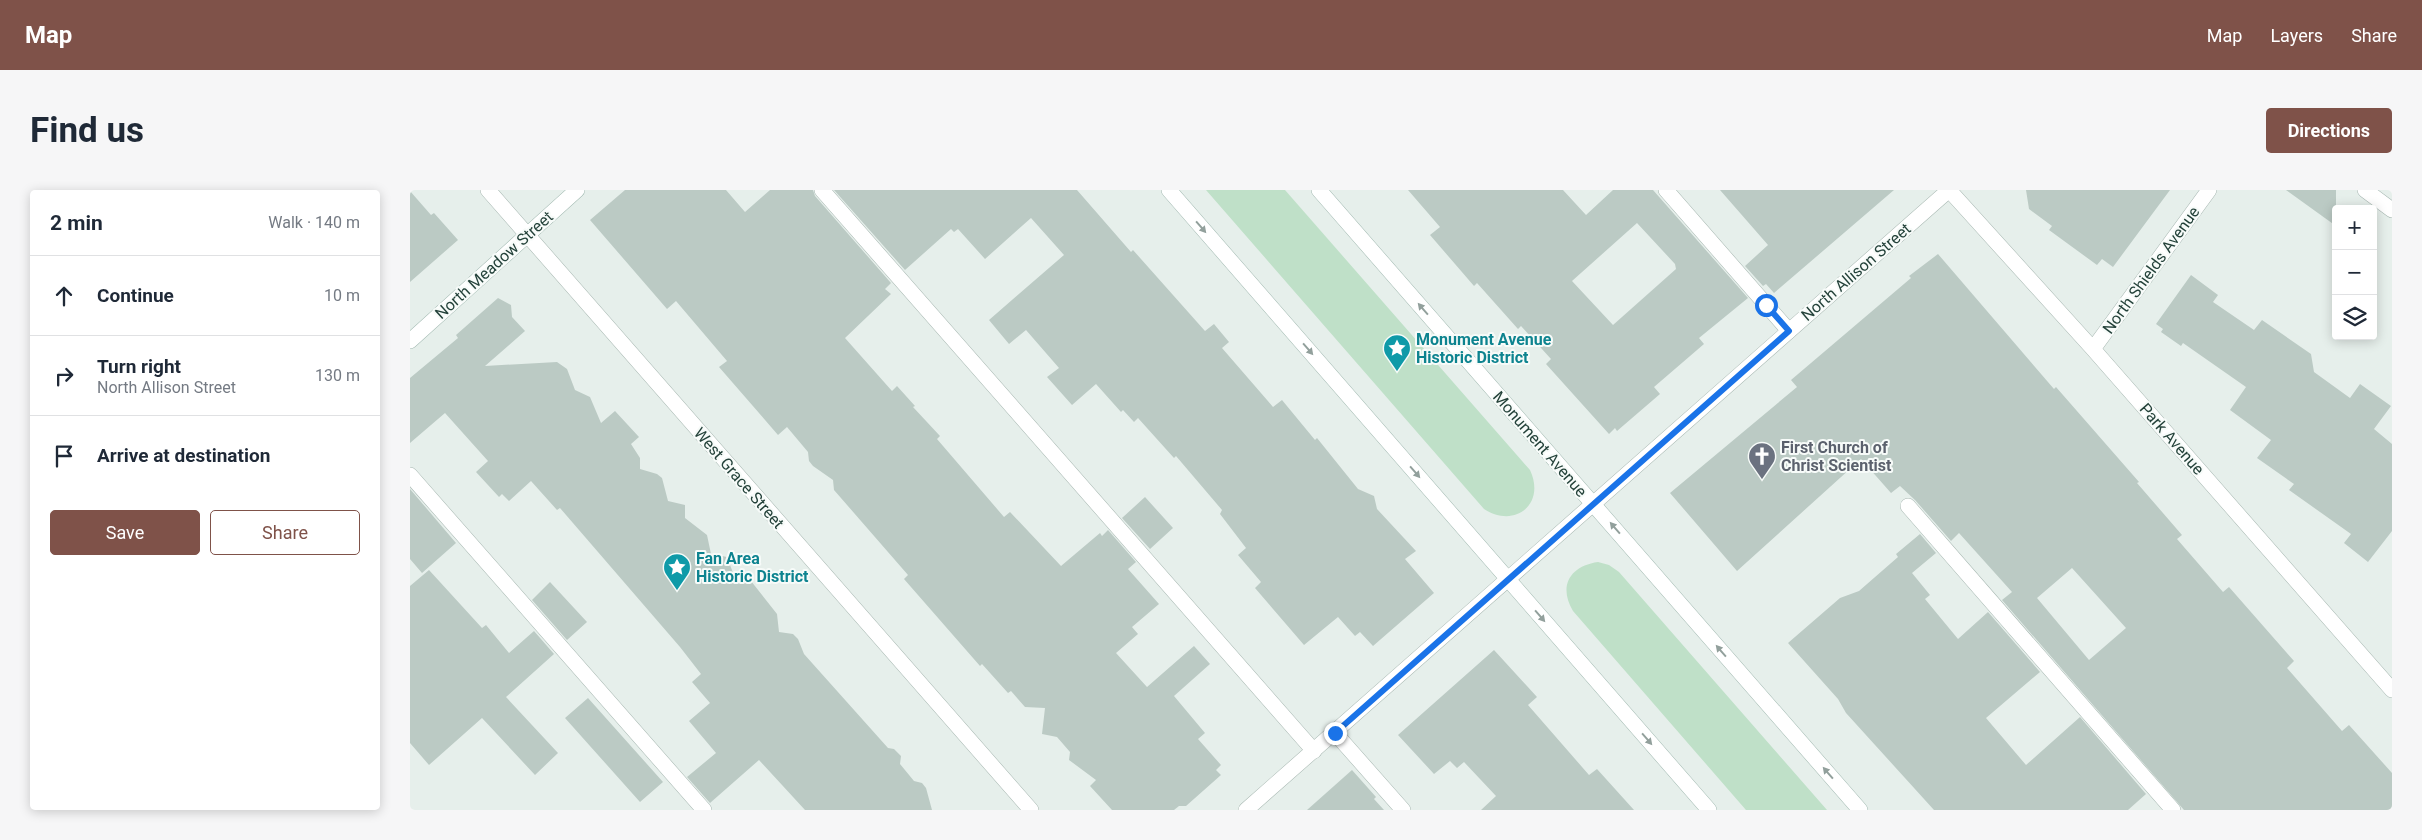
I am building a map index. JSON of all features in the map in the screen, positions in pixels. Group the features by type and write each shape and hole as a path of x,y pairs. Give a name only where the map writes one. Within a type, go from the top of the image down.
{"street":[{"name":"West Grace Street","path":"488,190 1031,810"},
{"name":"North Meadow Street","path":"410,341 577,190"},
{"path":"822,190 1314,751"},
{"path":"1170,190 1709,810"},
{"name":"Monument Avenue","path":"1319,190 1860,810"},
{"path":"1666,190 1789,331"},
{"name":"North Allison Street","path":"1246,810 1949,190"},
{"name":"Park Avenue","path":"1949,190 2093,349 2392,690"},
{"name":"North Shields Avenue","path":"2093,349 2209,190"},
{"path":"2365,190 2392,210"},
{"path":"410,475 704,810"},
{"path":"1908,506 2173,810"},
{"path":"1335,733 1403,810"}],"green space":[{"path":"1206,190 1285,190 1530,470 1534,482 1534,493 1531,503 1525,510 1507,516 1484,509"},
{"path":"1598,562 1609,565 1619,572 1827,810 1746,810 1573,611 1567,593 1569,579 1580,568"}],"building":[{"path":"625,190 726,190 745,212 770,190 813,190 815,196 891,283 885,289 891,294 845,338 892,391 897,386 915,406 913,407 940,436 937,439 1004,517 1010,512 1061,566 1100,533 1102,536 1108,530 1136,562 1128,569 1159,604 1132,627 1138,634 1116,653 1147,687 1194,646 1210,664 1174,696 1205,733 1198,739 1221,765 1216,770 1221,775 1186,806 1179,806 1174,810 1112,810 1090,786 1096,780 1069,760 1070,752 1057,737 1042,734 1045,708 1025,707 1011,691 1008,693 982,664 980,666 904,579 908,575 834,490 833,480 813,466 809,461 808,452 787,427 778,435 719,367 727,361 676,301 667,309 590,220"},
{"path":"834,190 1077,190 1131,252 1133,250 1205,331 1214,324 1229,342 1222,348 1273,407 1282,400 1315,440 1317,438 1358,489 1374,496 1377,509 1416,551 1405,559 1434,593 1373,646 1360,632 1355,636 1338,617 1304,645 1255,588 1261,582 1238,555 1246,548 1220,514 1222,510 1176,456 1174,458 1138,418 1134,422 1123,410 1121,412 1096,384 1072,405 1047,377 1059,368 1026,330 1009,344 989,320 1064,255 1031,218 985,259 958,229 954,232 951,229 905,270"},
{"path":"1408,190 1563,190 1586,215 1613,190 1653,190 1748,298 1699,338 1704,344 1654,387 1660,394 1617,431 1615,428 1609,434 1546,364 1551,359 1521,326 1518,329 1477,283 1474,286 1430,235 1440,227","holes":["1637,223 1675,264 1676,269 1613,325 1572,281"]},
{"path":"1720,190 1894,190 1774,293 1766,284 1763,286 1745,266 1768,245"},
{"path":"2026,190 2170,190 2113,267 2102,259 2097,265 2049,230 2052,226 2029,209"},
{"path":"2286,190 2336,190 2336,205 2332,205 2332,223"},
{"path":"410,191 431,215 434,213 458,240 410,282"},
{"path":"1938,254 2054,389 2056,387 2139,482 2137,483 2182,535 2177,539 2223,592 2229,587 2294,661 2287,668 2342,731 2349,725 2392,773 2392,810 2184,810 2002,600 2012,592 1959,533 1951,541 1900,486 1891,493 1861,459 1737,571 1670,493 1797,387 1791,380 1911,278 1909,276","holes":["2072,568 2126,628 2089,660 2037,598"]},
{"path":"2191,275 2218,295 2213,302 2254,330 2262,320 2311,354 2314,372 2350,398 2360,384 2391,406 2374,429 2392,444 2392,531 2368,562 2344,543 2351,534 2289,490 2294,484 2257,458 2271,440 2230,410 2246,387 2183,343 2181,346 2161,332 2163,329 2156,324"},
{"path":"498,298 511,305 512,317 525,331 485,366 557,362 567,369 575,390 590,397 601,423 615,411 639,437 631,444 640,458 640,469 657,474 662,478 668,501 685,505 685,518 707,535 711,554 727,557 735,578 751,581 777,614 779,632 793,634 798,639 804,654 888,748 894,749 901,756 900,764 914,781 922,783 926,788 932,810 805,810 759,760 710,803 687,777 716,753 689,721 710,703 692,682 701,674 680,647 560,508 557,510 531,481 509,501 502,494 499,497 476,472 488,461 445,413 410,443 410,378 458,338 456,335"},
{"path":"410,489 456,543 422,573 410,559"},
{"path":"1145,497 1173,528 1150,549 1122,518"},
{"path":"1920,534 1936,553 1912,573 1930,595 1925,599 1958,639 1988,612 2040,672 1986,718 2026,765 2080,717 2146,794 2128,810 1934,810 1846,713 1838,699 1788,643 1840,598 1859,591 1898,557 1896,554"},
{"path":"429,570 482,628 486,625 509,653 534,631 554,654 506,697 558,753 535,775 482,718 429,765 410,743 410,586"},
{"path":"550,582 587,622 567,640 532,600"},
{"path":"1494,650 1537,697 1528,705 1589,775 1597,769 1634,810 1481,810 1496,796 1464,762 1457,768 1450,761 1434,774 1398,735"},
{"path":"588,698 663,782 640,802 565,718"},
{"path":"1352,770 1376,797 1374,799 1384,810 1307,810"}],"place":[{"name":"Monument Avenue Historic District","path":"1397,372"},
{"name":"First Church of Christ Scientist","path":"1762,480"},
{"name":"Fan Area Historic District","path":"677,591"}],"route":[{"path":"1335,733 1789,331 1766,305"}]}
